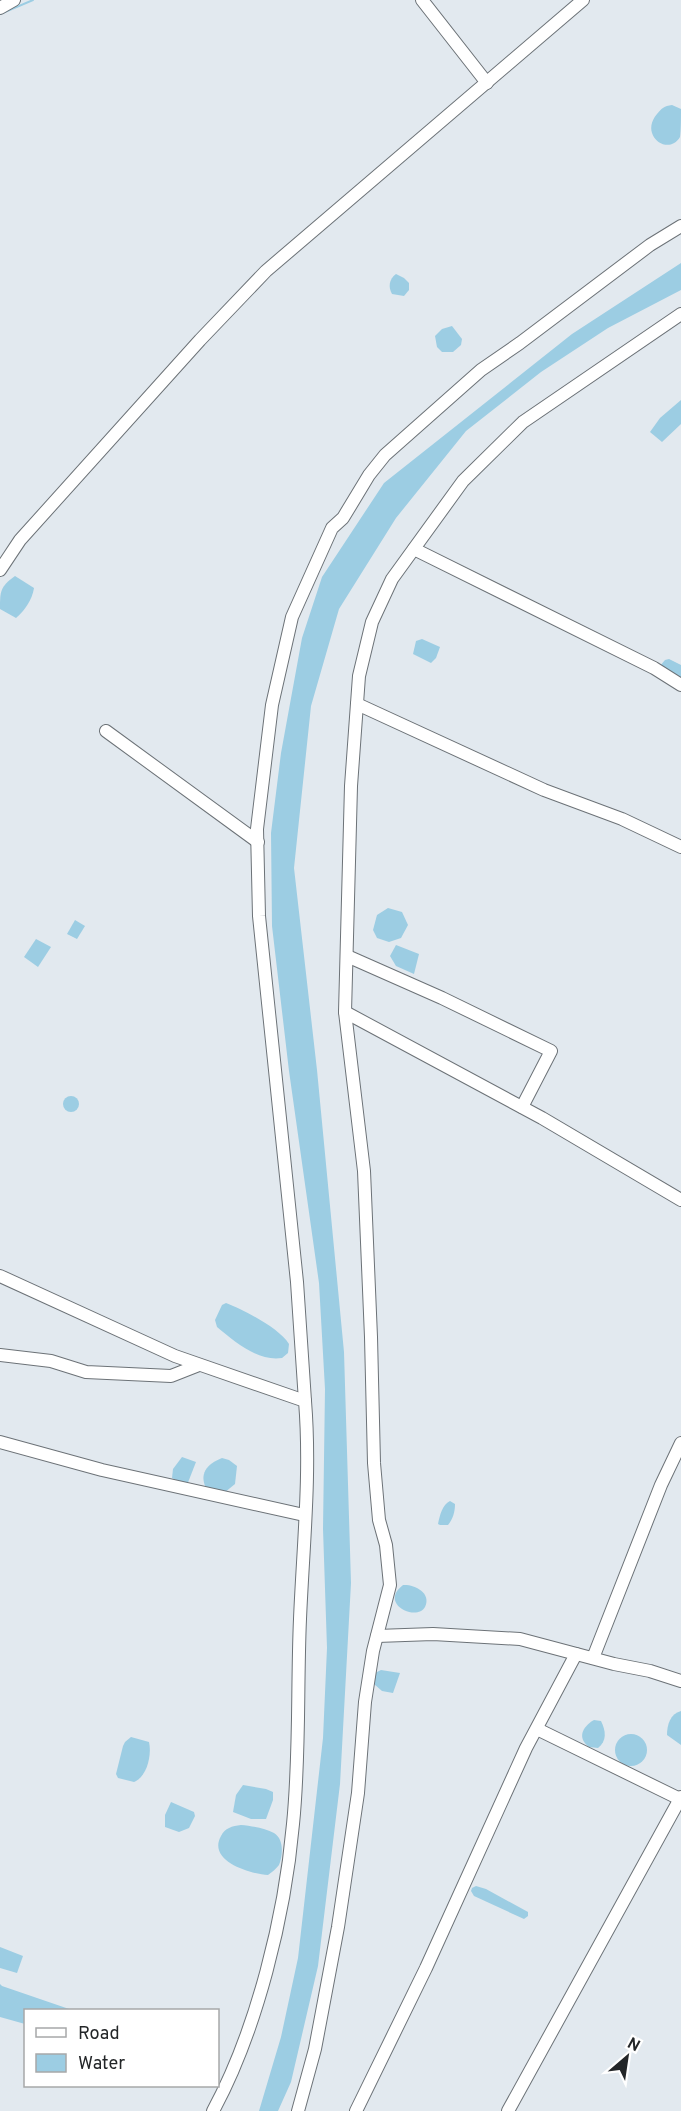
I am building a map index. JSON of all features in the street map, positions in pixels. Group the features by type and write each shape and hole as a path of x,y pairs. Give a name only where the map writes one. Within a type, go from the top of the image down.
{"street":[{"path":"0,8 14,0"},
{"path":"422,0 487,83"},
{"path":"0,570 20,540 200,340 266,272 583,0"},
{"path":"213,2111 229,2081 257,2002 282,1905 293,1824 307,1421 297,1282 259,916 257,830 272,705 292,617 332,528 343,518 369,475 386,455 481,370 650,245 681,226"},
{"path":"298,2111 315,2049 338,1927 358,1793 365,1702 377,1636 390,1585 386,1545 379,1520 374,1463 364,1171 345,1012 351,786 359,676 372,622 392,579 463,481 523,422 681,314"},
{"path":"414,549 654,668 681,685"},
{"path":"357,704 544,790 621,819 681,847"},
{"path":"106,731 258,842"},
{"path":"346,956 442,998 551,1051 522,1107"},
{"path":"345,1012 522,1107 681,1200"},
{"path":"0,1276 175,1356 305,1401"},
{"path":"0,1354 51,1361 86,1372 171,1376 199,1365"},
{"path":"0,1442 102,1470 304,1515"},
{"path":"593,1658 661,1485 681,1443"},
{"path":"377,1636 433,1634 520,1638 681,1681"},
{"path":"356,2111 426,1968 537,1729 576,1654"},
{"path":"508,2111 680,1798 537,1729"}],"water":[{"path":"672,105 681,109 680,137 675,143 669,145 657,141 651,129 657,114"},
{"path":"681,263 681,290 608,328 541,372 466,431 396,518 339,609 311,706 294,868 317,1070 344,1352 351,1583 340,1784 318,1966 291,2082 278,2111 259,2111 281,2037 298,1958 323,1738 327,1648 323,1529 325,1389 319,1283 289,1071 272,926 271,833 281,753 302,638 322,577 384,483 572,334"},
{"path":"396,274 409,283 409,290 404,296 392,294 391,281"},
{"path":"452,326 462,339 461,345 453,352 442,352 437,347 435,336 442,329"},
{"path":"681,400 681,424 662,442 650,432 660,418"},
{"path":"15,576 34,588 28,604 16,618 0,609 2,590 6,583"},
{"path":"422,639 440,647 436,658 431,663 413,654 416,641"},
{"path":"669,659 681,665 681,678 660,666"},
{"path":"388,908 402,912 408,925 401,938 389,942 377,938 373,930 377,915"},
{"path":"75,920 85,926 77,939 67,934"},
{"path":"36,939 51,947 38,967 24,957"},
{"path":"396,945 419,954 414,974 396,966 390,956"},
{"path":"71,1096 77,1098 79,1104 77,1110 71,1112 65,1110 63,1104 65,1098"},
{"path":"226,1303 251,1315 277,1332 289,1344 288,1353 282,1358 264,1357 255,1354 224,1333 217,1327 215,1320 222,1305"},
{"path":"182,1457 196,1462 187,1485 172,1478 173,1469"},
{"path":"222,1458 237,1466 235,1484 224,1493 207,1490 203,1479 204,1474 212,1463"},
{"path":"450,1501 455,1504 452,1518 448,1525 440,1525 438,1524 442,1511"},
{"path":"403,1585 412,1586 424,1593 426,1602 421,1611 408,1612 397,1604 396,1592"},
{"path":"381,1670 400,1673 393,1693 382,1691 374,1684 375,1673"},
{"path":"681,1711 681,1745 667,1735 670,1720"},
{"path":"594,1720 601,1721 605,1732 603,1742 598,1748 585,1744 582,1736 586,1726"},
{"path":"631,1734 642,1739 647,1750 642,1761 631,1766 620,1761 615,1750 620,1739"},
{"path":"131,1737 149,1742 150,1747 145,1771 134,1782 118,1778 116,1774 123,1746"},
{"path":"243,1785 273,1792 273,1800 266,1819 251,1819 233,1812 236,1795"},
{"path":"171,1802 194,1812 195,1816 189,1828 179,1832 165,1827 165,1815"},
{"path":"241,1825 266,1830 274,1833 280,1839 282,1852 279,1865 268,1875 242,1869 225,1859 220,1852 218,1845 223,1833 229,1828"},
{"path":"476,1886 528,1912 528,1916 524,1919 474,1896 471,1891"},
{"path":"0,1947 23,1956 17,1973 0,1968"},
{"path":"0,1984 69,2009 24,2009 24,2024 0,2017"}],"waterway":[{"path":"0,14 33,0"}]}
